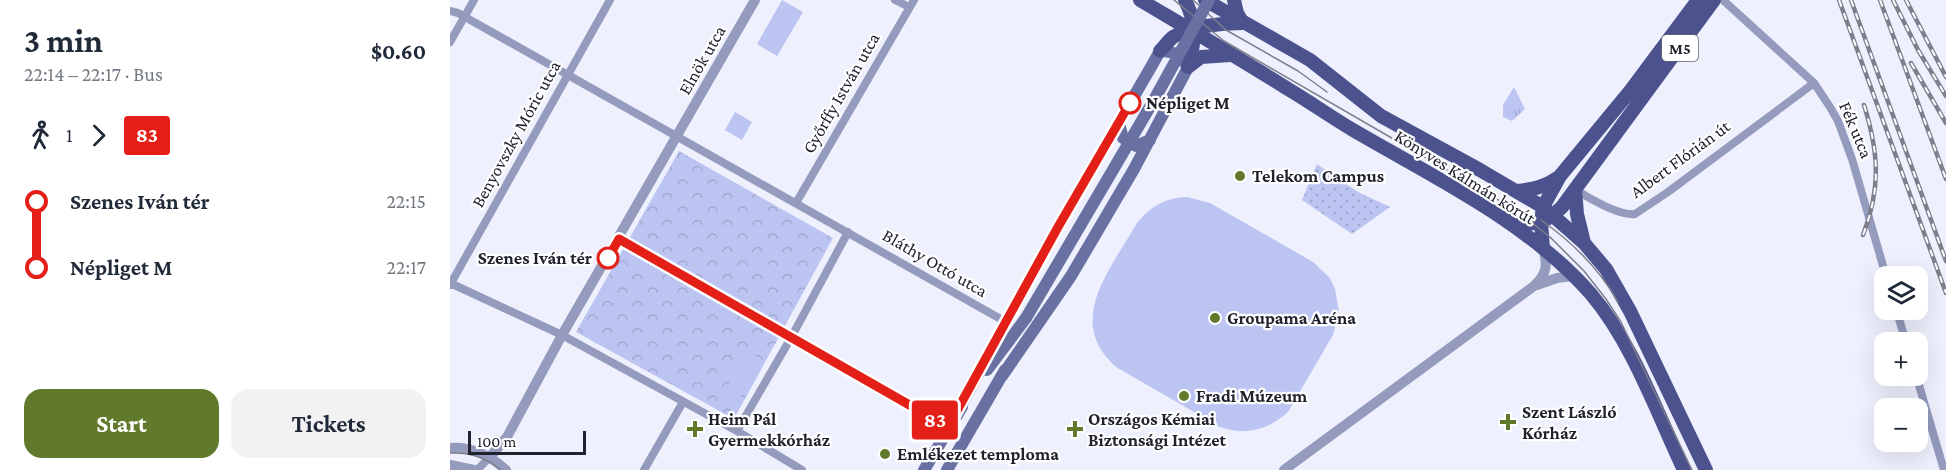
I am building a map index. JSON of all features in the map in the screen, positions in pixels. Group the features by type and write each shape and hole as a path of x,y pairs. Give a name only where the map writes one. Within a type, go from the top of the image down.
{"main road":[{"name":"Könyves Kálmán körút","path":"1140,0 1350,128 1504,218 1543,248 1596,301 1626,345 1684,470"},
{"path":"957,413 1058,227 1160,51 1172,38 1210,26 1243,23 1237,13 1234,0"},
{"name":"M5","path":"1517,191 1536,189 1560,176 1631,90 1698,0"},
{"name":"M5","path":"1549,211 1575,189 1645,97 1714,0"},
{"name":"Könyves Kálmán körút","path":"1209,2 1310,60 1381,116 1549,211 1584,243 1606,269 1630,310 1706,470"},
{"path":"1160,51 1164,24 1158,11 1176,12 1188,5 1209,2"},
{"path":"1209,2 1210,26 1232,55"},
{"path":"924,470 957,413 1026,318 1209,2"},
{"path":"947,470 1002,376 1071,276 1150,140 1188,68 1194,44 1194,31 1188,5"},
{"path":"1160,51 1172,51 1182,58 1188,68"},
{"path":"1188,68 1201,57 1232,55"},
{"path":"1119,124 1123,138 1136,146 1150,140"},
{"path":"1543,248 1541,222 1549,211 1560,176"},
{"path":"1575,189 1577,214 1584,243"},
{"path":"1504,218 1532,224 1541,222"},
{"path":"1002,376 1026,318"}],"street":[{"path":"450,42 474,0"},
{"name":"Benyovszky Móric utca","path":"450,284 610,0"},
{"name":"Elnök utca","path":"562,335 755,0"},
{"path":"895,0 911,4"},
{"name":"Fék utca","path":"1724,0 1814,83 1838,121 1852,159 1884,266"},
{"name":"Győrffy István utca","path":"796,203 911,4"},
{"path":"450,11 465,17 677,136"},
{"name":"Albert Flórián út","path":"1575,189 1624,214 1635,214 1814,83"},
{"name":"Bláthy Ottó utca","path":"677,136 1006,322"},
{"path":"737,431 848,232"},
{"path":"1284,470 1534,286 1544,276 1547,266 1543,248"},
{"path":"1534,286 1557,278 1573,276"},
{"path":"450,284 562,335 737,431 802,470"},
{"path":"450,465 475,470 489,458 507,437 562,335"},
{"path":"792,336 948,427"},
{"path":"1919,386 1944,470"},
{"path":"644,470 683,402"},
{"path":"450,448 474,451 506,470"}],"green space":[{"path":"782,0 803,12 777,56 757,44"},
{"path":"1514,87 1525,109 1512,121 1503,117 1503,105"},
{"path":"735,112 752,122 742,140 725,130"},
{"path":"679,151 833,238 734,419 576,332"},
{"path":"1317,164 1358,192 1390,207 1352,234 1302,200"},
{"name":"Groupama Aréna","path":"1187,197 1210,203 1313,262 1330,278 1335,289 1339,312 1333,335 1288,412 1273,423 1256,430 1239,431 1220,427 1116,367 1101,349 1094,332 1093,313 1097,295 1115,258 1137,223 1159,204"},
{"path":"747,351 762,359 739,400 725,391"}],"tram line":[{"path":"1174,0 1224,41 1492,196 1550,237 1584,271 1621,322 1692,470"},
{"path":"1193,0 1226,30 1298,71 1327,92"},
{"path":"1541,220 1584,256 1618,302"},
{"path":"450,453 477,456 501,470"}],"railway":[{"path":"1839,0 1946,293"},
{"path":"1851,0 1946,261"},
{"path":"1880,0 1946,179"},
{"path":"1893,0 1918,50 1946,96"},
{"path":"1906,0 1946,77"},
{"path":"1911,63 1946,123"},
{"path":"1863,235 1873,202 1876,170 1873,139 1864,105"}],"bus line":[{"name":"83","path":"608,258 619,239 948,427 1058,227 1130,103"}],"place":[{"name":"Népliget M","path":"1130,103"},
{"name":"Telekom Campus","path":"1240,176"},
{"name":"Szenes Iván tér","path":"608,258"},
{"name":"Groupama Aréna","path":"1215,318"},
{"name":"Fradi Múzeum","path":"1184,396"},
{"name":"Szent László Kórház","path":"1508,422"},
{"name":"Heim Pál Gyermekkórház","path":"695,429"},
{"name":"Országos Kémiai Biztonsági Intézet","path":"1075,429"},
{"name":"Emlékezet temploma","path":"885,454"}]}
